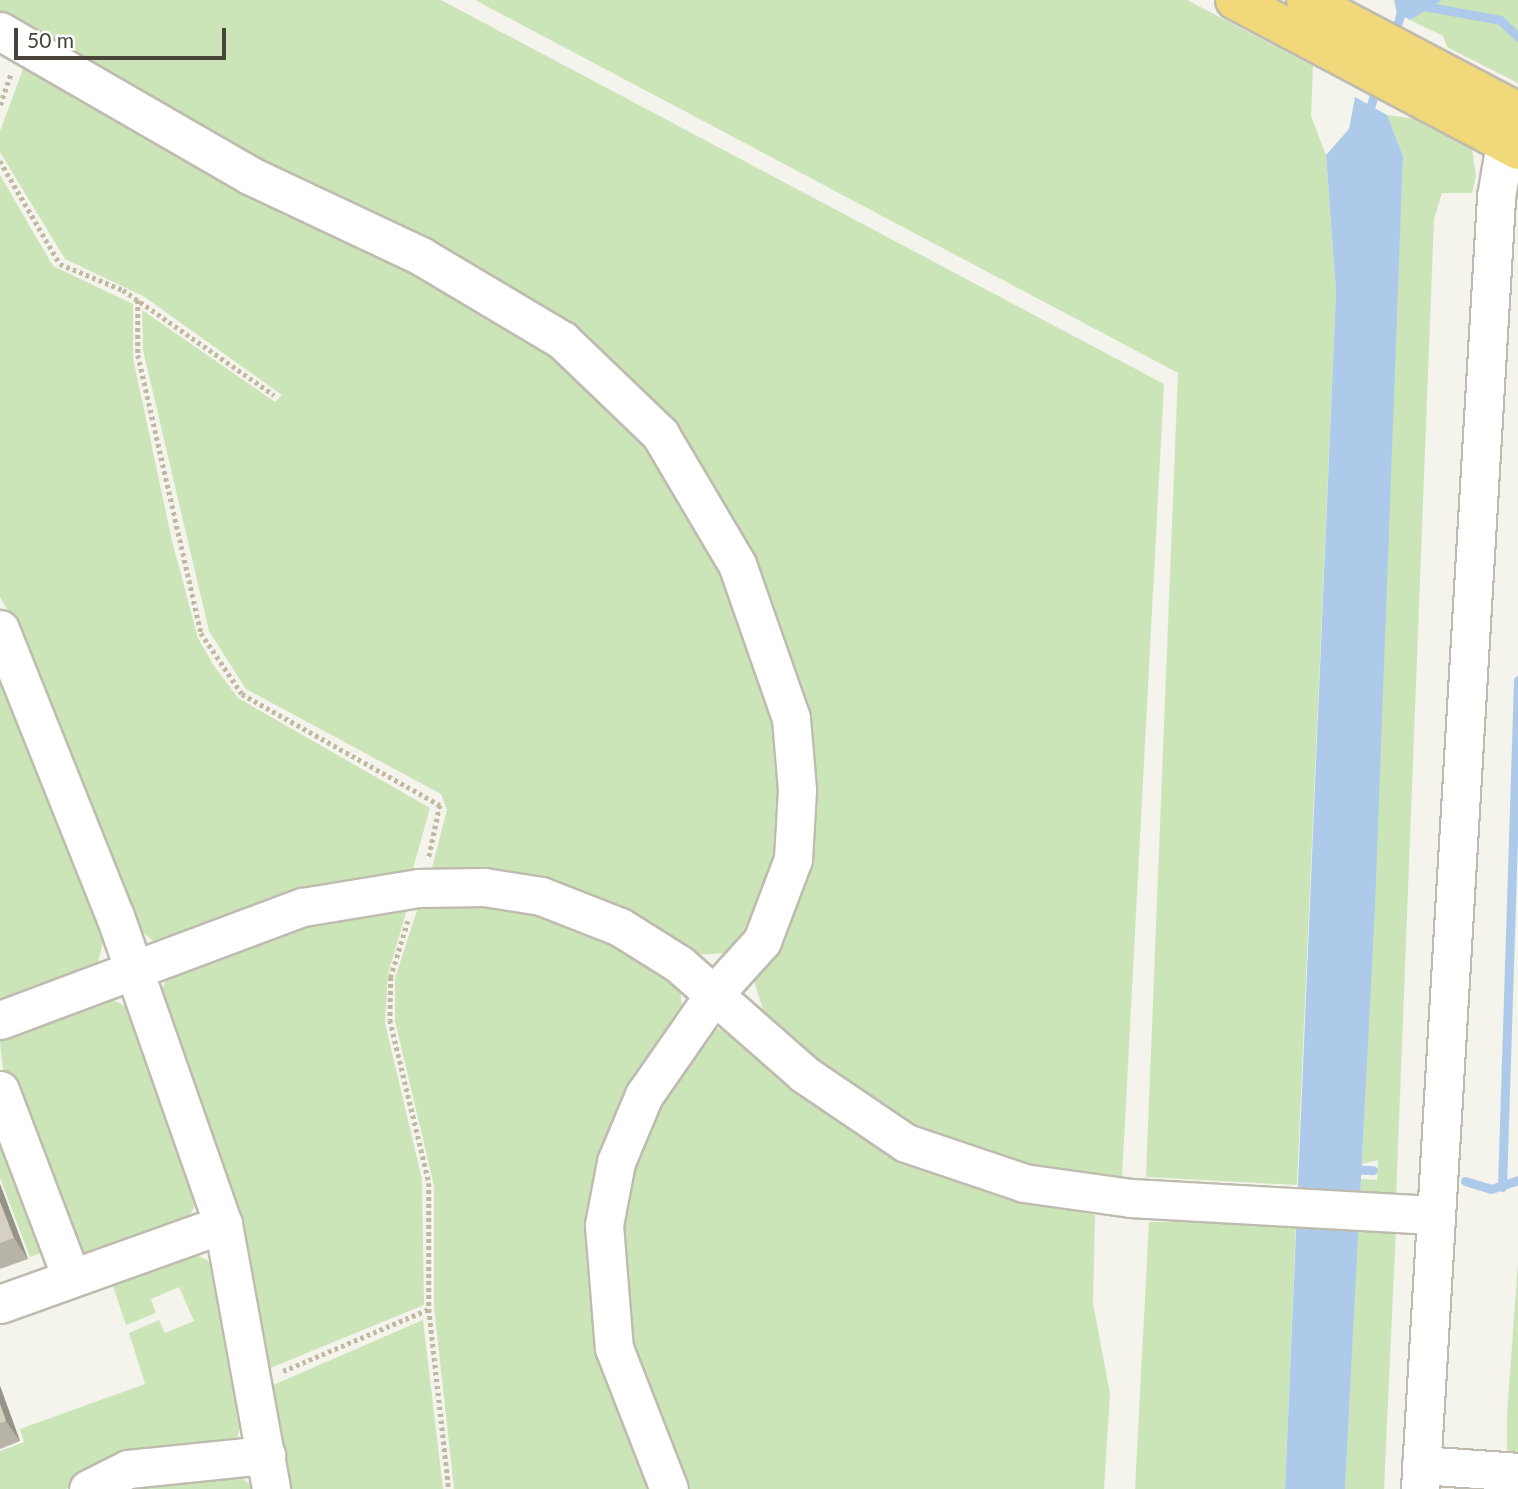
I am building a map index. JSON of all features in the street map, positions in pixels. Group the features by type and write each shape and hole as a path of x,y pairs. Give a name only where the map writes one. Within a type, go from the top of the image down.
{"highway":[{"path":"1235,0 1350,42 1416,77 1514,135"},
{"path":"1306,0 1350,42"}],"street":[{"path":"0,31 249,175 462,278 592,363 660,434 707,505 746,584 784,690 796,763 796,830 784,892 762,941 715,993 633,1116 604,1225 614,1348 669,1489"},
{"path":"1514,135 1496,197 1420,1477 1518,1472"},
{"path":"0,629 136,971 223,1224 269,1472 128,1469 88,1489"},
{"path":"0,1020 303,907 418,888 484,887 541,897 620,927 715,993 804,1074 906,1143 1024,1183 1246,1206 1434,1215"},
{"path":"0,1090 71,1277"},
{"path":"0,1304 223,1224"}],"path":[{"path":"0,161 60,264 138,300 274,395"},
{"path":"138,300 138,355 201,633 242,694 440,805 391,977 390,1020 429,1183 429,1309 449,1489"},
{"path":"253,1384 429,1309"}],"green space":[{"path":"0,0 441,0 1164,384 1122,1178 1028,1171 907,1131 845,1095 766,1019 754,981 809,787 667,428 254,160 0,19"},
{"path":"475,0 1187,0 1313,66 1311,116 1326,155 1336,292 1297,1185 1146,1177 1178,373"},
{"path":"1439,0 1518,0 1518,83 1447,47 1443,36 1410,20"},
{"path":"26,61 461,288 603,390 685,493 752,643 785,766 775,880 740,944 727,953 695,955 429,879 447,810 441,794 246,689 209,631 143,350 142,310 275,402 282,395 143,296 65,259 0,152 0,131"},
{"path":"1387,115 1416,119 1472,148 1476,176 1472,193 1442,193 1434,219 1396,1199 1360,1196 1361,1179 1377,1180 1378,1160 1362,1164 1403,156"},
{"path":"0,175 53,266 133,304 133,358 172,541 198,638 214,666 238,698 430,808 410,879 156,943 134,926 20,630 0,597"},
{"path":"0,656 105,934 97,966 0,1009"},
{"path":"422,895 542,903 679,981 682,1007 649,1061 595,1217 656,1489 454,1489 434,1307 434,1186 395,1021 395,978"},
{"path":"411,896 388,974 385,1023 422,1179 424,1305 263,1371 161,993 167,977 301,917"},
{"path":"99,993 129,1008 197,1202 185,1224 97,1256 80,1253 60,1227 3,1070 0,1041"},
{"path":"715,1028 738,1034 911,1164 999,1196 1095,1215 1093,1303 1110,1394 1104,1489 687,1489 621,1318 616,1253 637,1128 703,1032"},
{"path":"0,1122 49,1250 30,1257 0,1178"},
{"path":"1296,1221 1285,1489 1135,1489 1149,1222"},
{"path":"1358,1226 1396,1228 1384,1489 1345,1489"},
{"path":"188,1251 211,1262 218,1276 242,1423 237,1437 226,1445 86,1474 66,1489 0,1489 0,1451 24,1442 20,1429 145,1384 129,1333 159,1320 165,1333 194,1321 179,1287 151,1299 156,1313 126,1325 110,1277"},
{"path":"1518,1262 1518,1454 1507,1453 1507,1415"},
{"path":"423,1320 443,1489 282,1489 264,1389"},
{"path":"234,1471 255,1489 115,1489"}],"water":[{"path":"1394,0 1441,1 1410,20 1397,13"},
{"path":"1355,97 1387,115 1403,156 1375,907 1345,1489 1285,1489 1336,292 1326,155 1349,129"}],"building":[{"path":"0,1202 14,1238 0,1243"},
{"path":"0,1404 6,1421 0,1423"}],"waterway":[{"path":"1394,37 1404,0"},
{"path":"1424,6 1500,20 1518,37"},
{"path":"1367,117 1378,84"},
{"path":"1502,1187 1518,680"},
{"path":"1351,1169 1373,1170"},
{"path":"1465,1181 1491,1189 1518,1180"}]}
